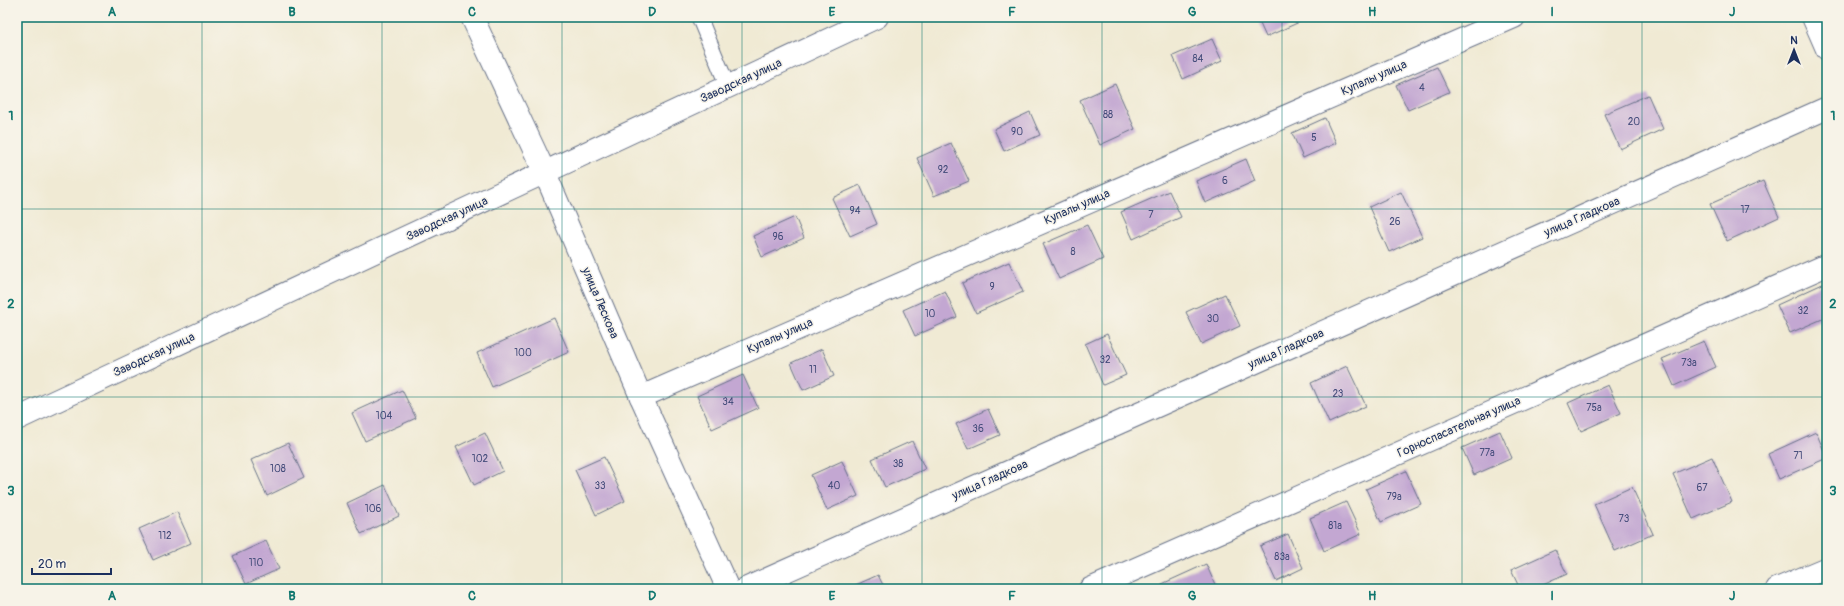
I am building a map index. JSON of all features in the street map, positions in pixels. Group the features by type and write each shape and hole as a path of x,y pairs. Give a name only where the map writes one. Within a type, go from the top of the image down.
{"street":[{"name":"улица Лескова","path":"472,17 545,174 641,397 728,589"},
{"name":"Заводская улица","path":"17,419 545,174 877,17"},
{"name":"Купалы улица","path":"641,397 1514,17"},
{"path":"1813,17 1827,48"},
{"name":"улица Гладкова","path":"745,589 1827,108"},
{"name":"Горноспасательная улица","path":"1090,589 1827,265"},
{"path":"1777,589 1827,568"}],"lane":[{"path":"699,17 728,87"}],"building":[{"path":"1257,17 1303,17 1304,20 1266,37"},
{"path":"1212,39 1222,61 1183,79 1173,56"},
{"path":"1437,67 1449,92 1408,110 1396,85"},
{"path":"1115,84 1135,129 1100,145 1080,100"},
{"path":"1648,95 1663,129 1620,149 1604,114"},
{"path":"1030,112 1040,135 1004,151 994,129"},
{"path":"1325,118 1336,143 1303,158 1292,133"},
{"path":"951,143 969,181 934,196 917,158"},
{"path":"1246,159 1255,181 1205,203 1196,181"},
{"path":"1763,181 1779,217 1727,241 1710,204"},
{"path":"860,185 877,224 850,236 832,198"},
{"path":"1169,191 1181,217 1133,239 1121,212"},
{"path":"1401,192 1422,237 1389,252 1369,207"},
{"path":"795,217 804,238 762,257 753,236"},
{"path":"1087,225 1103,259 1059,279 1043,244"},
{"path":"1009,262 1023,292 976,313 962,283"},
{"path":"1827,282 1827,317 1790,333 1777,305"},
{"path":"945,291 957,317 915,336 903,310"},
{"path":"1225,294 1240,326 1201,344 1186,312"},
{"path":"554,318 569,352 492,387 477,353"},
{"path":"1107,334 1126,375 1103,385 1085,344"},
{"path":"1704,341 1716,367 1674,386 1662,359"},
{"path":"822,349 834,376 803,390 791,363"},
{"path":"1347,366 1366,406 1329,423 1311,383"},
{"path":"743,375 758,408 712,429 697,396"},
{"path":"1608,385 1621,413 1581,431 1568,403"},
{"path":"402,390 416,418 365,441 352,413"},
{"path":"988,409 1000,435 968,449 956,424"},
{"path":"1500,431 1512,458 1474,475 1462,448"},
{"path":"1816,432 1827,458 1779,479 1768,454"},
{"path":"485,433 503,471 474,485 456,447"},
{"path":"912,441 925,469 885,487 872,459"},
{"path":"288,443 304,478 267,496 251,460"},
{"path":"604,457 625,501 596,515 575,470"},
{"path":"1712,457 1732,502 1693,519 1673,474"},
{"path":"842,461 858,496 827,510 811,475"},
{"path":"1406,471 1421,504 1381,522 1366,489"},
{"path":"385,485 399,516 361,534 347,503"},
{"path":"1632,487 1653,534 1615,551 1594,504"},
{"path":"1346,502 1361,534 1324,551 1310,518"},
{"path":"177,512 191,543 153,560 139,529"},
{"path":"1288,534 1303,568 1276,581 1260,546"},
{"path":"266,541 279,569 246,584 233,556"},
{"path":"1555,550 1567,574 1534,589 1520,589 1511,570"},
{"path":"1206,564 1217,589 1164,589 1162,584"},
{"path":"878,575 885,589 847,589"}]}
